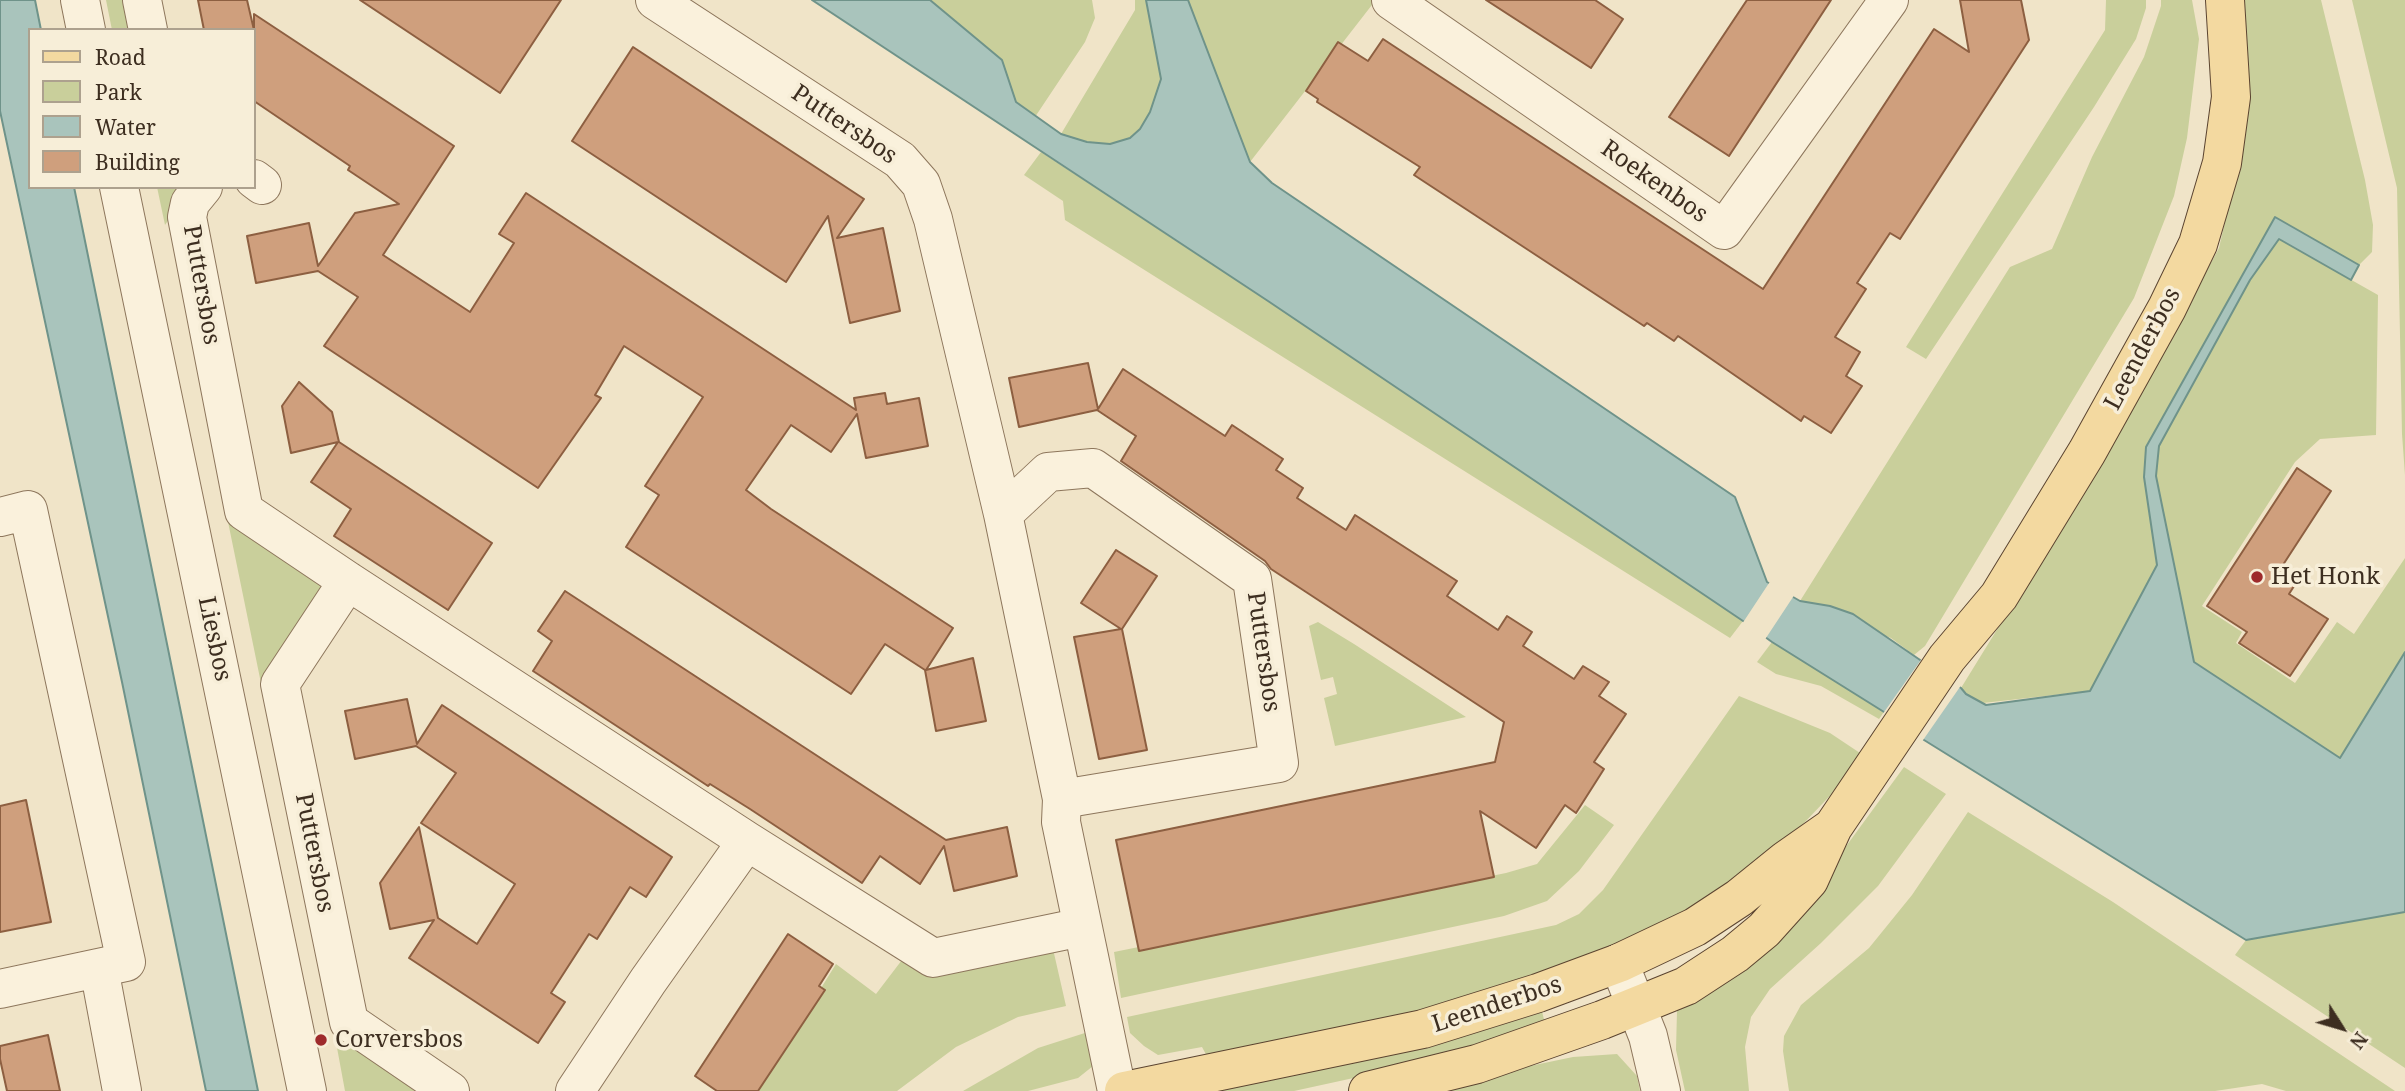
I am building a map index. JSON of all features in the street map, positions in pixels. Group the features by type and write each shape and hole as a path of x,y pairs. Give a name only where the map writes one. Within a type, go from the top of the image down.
{"main road":[{"name":"Leenderbos","path":"1947,657 1982,583 2154,285 2184,213 2201,151 2211,78 2204,0"},
{"name":"Leenderbos","path":"1368,1091 1477,1064 1686,986 1707,974 1764,930 1809,880 1833,827 1871,770 1947,657 1999,596 2087,452 2167,308 2198,244 2222,163 2231,97 2225,0"},
{"name":"Leenderbos","path":"1125,1091 1435,1026 1501,1006 1619,963 1675,938 1718,913 1833,827"}],"street":[{"path":"79,0 86,28"},
{"path":"142,0 148,28"},
{"name":"Puttersbos","path":"655,0 900,160 921,184 933,219 1003,514 1062,799 1060,822 1117,1091"},
{"name":"Roekenbos","path":"1415,7 1724,230 1889,0"},
{"name":"Liesbos","path":"119,189 307,1091"},
{"name":"Puttersbos","path":"201,189 190,203 187,217 244,510 348,581 747,841 933,958 1082,927"},
{"name":"Puttersbos","path":"1003,514 1048,472 1093,468 1252,579 1279,763 1062,799"},
{"path":"0,517 28,510 127,962 0,989"},
{"name":"Puttersbos","path":"348,581 280,684 349,1022 450,1091"},
{"path":"575,1091 747,841"},
{"path":"1619,963 1648,1036 1661,1091"},
{"path":"99,968 122,1091"}],"green space":[{"path":"106,0 133,0 133,28 112,28"},
{"path":"930,0 1092,0 1095,18 1085,42 1035,117 1016,102 1002,60"},
{"path":"1135,0 1146,0 1161,79 1150,112 1140,129 1130,138 1110,144 1087,142 1061,134 1135,10"},
{"path":"1188,0 1373,0 1375,1 1250,162"},
{"path":"2106,0 2146,0 2136,39 2094,107 1926,359 1906,347 2105,30"},
{"path":"2161,0 2192,0 2199,39 2187,138 2174,196 2134,298 1925,646 1914,655 1891,638 1800,601 2010,267 2052,249 2092,157 2144,57"},
{"path":"2239,0 2321,0 2365,180 2373,225 2372,252 2359,265 2275,217 2146,447 2144,477 2157,565 2090,691 1983,703 1966,694 1961,688 2054,537 2219,248 2234,182"},
{"path":"2352,0 2405,0 2405,475 2397,188"},
{"path":"1041,152 1268,301 1743,621 1730,638 1065,220 1063,201 1024,175"},
{"path":"157,189 190,189 165,225"},
{"path":"2279,239 2378,295 2376,435 2320,439 2295,462 2202,606 2242,632 2236,643 2295,683 2337,622 2354,634 2405,558 2405,652 2340,758 2194,662 2156,476 2159,446 2250,280"},
{"path":"226,512 335,584 263,693"},
{"path":"1318,622 1466,717 1335,746 1324,698 1337,694 1333,677 1321,680 1309,626"},
{"path":"1772,642 1884,712 1879,719 1821,686 1776,674 1757,662"},
{"path":"1739,696 1830,733 1863,755 1845,780 1784,844 1730,889 1609,955 1455,1004 1209,1060 1202,1047 1158,1055 1130,1033 1127,1017 1556,925 1579,914 1603,890"},
{"path":"1904,767 1946,794 1878,886 1770,989 1751,1017 1745,1047 1749,1091 1685,1091 1676,1050 1677,1011 1707,975 1828,871"},
{"path":"1585,805 1614,825 1579,871 1547,901 1504,916 1121,998 1114,952 1506,873 1537,864"},
{"path":"1968,812 2113,902 2395,1091 2286,1091 2262,1084 2215,1091 1789,1091 1783,1051 1784,1036 1801,1005 1869,948 1912,895"},
{"path":"2405,912 2405,1068 2235,955 2246,940"},
{"path":"1053,949 1066,1006 1018,1017 956,1047 897,1091 757,1091 836,964 876,994 905,956"},
{"path":"1540,1003 1546,1028 1482,1050 1294,1091 1214,1091"},
{"path":"333,1026 431,1091 345,1091"},
{"path":"1088,1032 1093,1066 1078,1078 1028,1091 963,1091 1038,1048"},
{"path":"1617,1054 1637,1076 1640,1091 1410,1091 1573,1057"}],"water":[{"path":"0,0 35,0 41,28 28,28 28,189 74,189 258,1091 206,1091 0,111"},
{"path":"812,0 930,0 1002,60 1016,102 1061,134 1087,142 1110,144 1130,138 1140,129 1150,112 1161,79 1146,0 1188,0 1250,162 1272,183 1735,497 1767,582 1800,601 1830,606 1853,614 1966,694 1986,705 2090,691 2157,565 2144,477 2146,447 2275,217 2359,265 2351,280 2279,239 2250,280 2159,446 2156,476 2194,662 2340,758 2405,652 2405,912 2246,940 1772,642 1268,301"}],"pier":[{"path":"1771,580 1795,594 1764,641 1742,624"},
{"path":"1923,657 1962,684 1921,743 1882,715"}],"building":[{"path":"198,0 247,0 254,28 204,28"},
{"path":"360,0 561,0 500,93"},
{"path":"1486,0 1595,0 1623,19 1591,68"},
{"path":"1747,0 1831,0 1729,156 1669,117"},
{"path":"1960,0 2021,0 2029,40 1900,239 1890,233 1857,283 1866,289 1835,337 1860,352 1846,376 1862,386 1831,433 1804,416 1801,421 1678,336 1674,341 1647,323 1644,326 1414,175 1420,167 1317,102 1318,99 1306,91 1338,42 1368,61 1383,39 1763,289 1934,29 1969,52"},
{"path":"254,14 454,146 383,255 470,312 514,243 499,234 526,193 856,410 854,398 885,393 887,404 919,398 928,446 866,458 857,414 831,452 791,425 746,490 953,628 926,670 973,658 986,721 936,731 925,670 885,644 851,694 626,547 659,495 645,486 703,397 624,346 595,395 601,398 538,488 324,346 358,297 318,271 256,283 247,236 309,223 318,266 355,213 399,204 348,170 350,166 256,102"},
{"path":"633,47 864,199 837,238 883,228 900,311 850,323 828,216 786,282 572,141"},
{"path":"1088,363 1098,409 1123,369 1225,436 1232,425 1283,459 1276,470 1303,488 1297,498 1346,530 1355,515 1457,581 1447,596 1498,630 1507,616 1532,632 1523,646 1574,679 1583,666 1609,682 1599,696 1626,714 1594,762 1604,769 1576,813 1565,805 1536,848 1480,811 1494,877 1139,951 1116,840 1495,762 1504,722 1271,569 1265,561 1121,461 1136,436 1097,410 1019,427 1009,378"},
{"path":"299,382 332,412 339,442 492,543 448,610 334,536 351,509 311,482 338,442 291,453 282,406"},
{"name":"Het Honk","path":"2297,468 2331,491 2279,571 2296,583 2289,594 2328,619 2290,676 2239,643 2247,632 2207,606"},
{"path":"1116,550 1157,576 1122,629 1147,750 1099,759 1074,637 1121,629 1081,603"},
{"path":"565,591 946,840 1007,827 1017,876 954,891 944,846 920,884 880,856 862,883 750,809 710,784 708,786 533,671 552,641 538,631"},
{"path":"407,699 417,744 442,705 672,857 646,897 630,887 597,939 589,934 551,993 565,1002 538,1043 409,958 434,920 390,929 380,883 419,827 438,918 477,944 515,884 421,823 456,773 416,746 355,759 345,711"},
{"path":"26,800 51,922 0,932 0,806"},
{"path":"788,934 833,964 819,986 825,990 758,1091 717,1091 695,1076"},
{"path":"48,1035 60,1091 7,1091 0,1046"}],"place":[{"name":"Het Honk","path":"2257,577"},
{"name":"Corversbos","path":"321,1040"}]}
